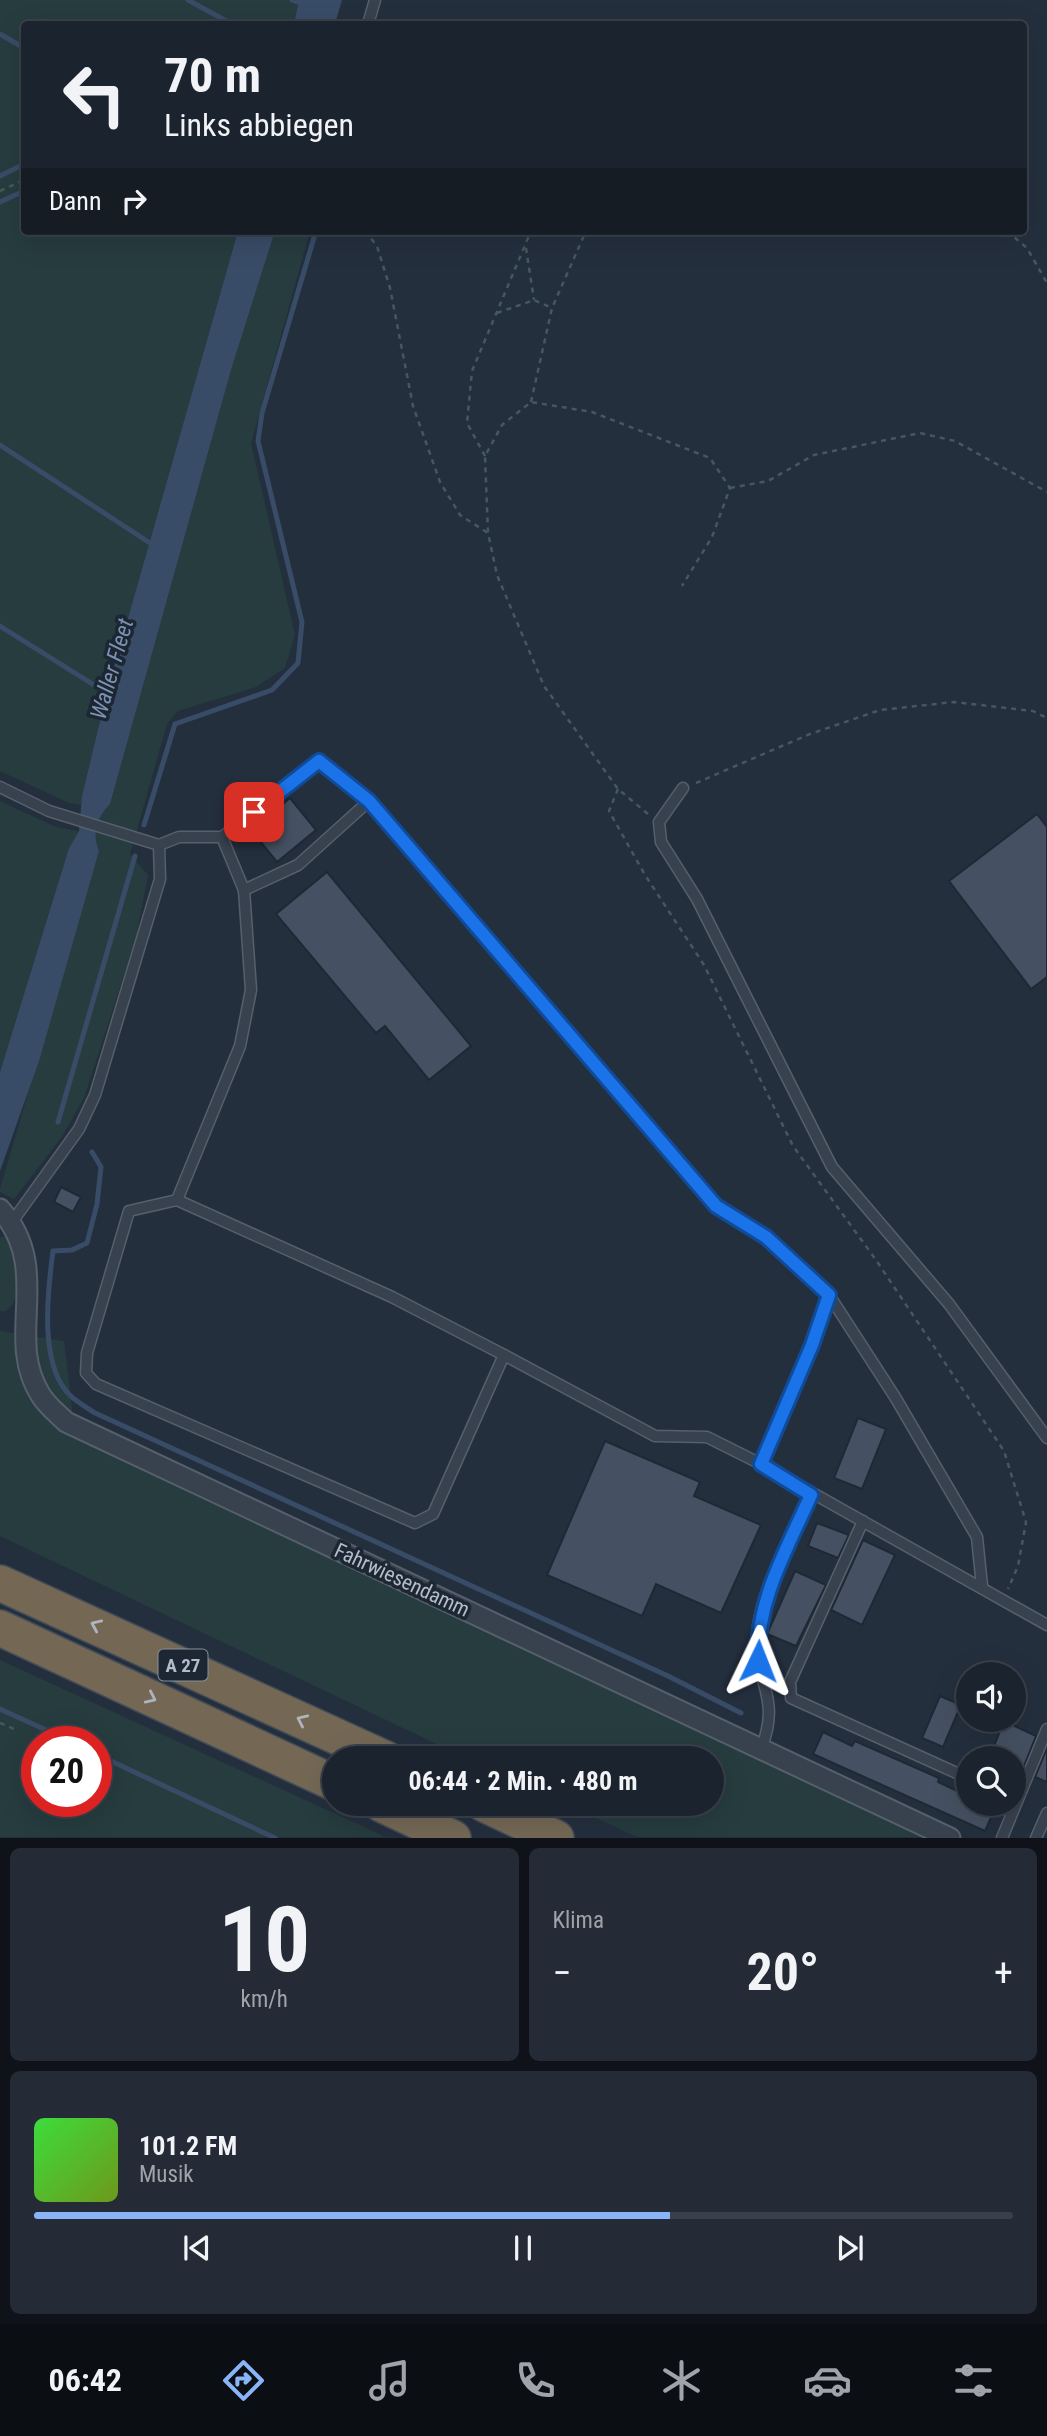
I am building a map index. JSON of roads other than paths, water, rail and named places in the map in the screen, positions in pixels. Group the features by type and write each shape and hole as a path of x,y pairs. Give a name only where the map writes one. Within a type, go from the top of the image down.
{"highway":[{"name":"A 27","path":"0,1583 357,1746"},
{"name":"A 27","path":"0,1628 322,1777"},
{"path":"406,1816 453,1838"},
{"path":"509,1816 556,1838"}],"street":[{"name":"Fahrwiesendamm","path":"6,1216 23,1246 28,1272 26,1316 29,1363 40,1394 66,1422 950,1838"}],"lane":[{"path":"369,21 375,0"},
{"path":"0,787 49,811 159,845 179,837 222,837 319,761 369,801 716,1206 766,1237 829,1295 894,1397 977,1537 982,1586"},
{"path":"683,788 659,822 661,842 697,899 832,1167 949,1304 1047,1438"},
{"path":"244,890 298,865 369,801"},
{"path":"177,1200 240,1046 251,990 244,890 222,837"},
{"path":"6,1216 79,1129 95,1094 160,879 159,845"},
{"path":"504,1355 433,1514 415,1523 96,1384 86,1373 87,1353 129,1211 177,1200 393,1297 504,1355 654,1437 707,1437 1004,1598 1047,1625"},
{"path":"761,1464 812,1345 829,1295"},
{"path":"761,1749 771,1717 758,1661 757,1633 769,1587 811,1495"},
{"path":"863,1521 790,1682 791,1698 956,1772"},
{"path":"1002,1838 1047,1730"},
{"path":"1036,1838 1047,1813"}],"water":[{"path":"299,0 342,0 336,21 295,21"},
{"path":"237,235 274,235 231,370 110,804 101,815 97,826 99,851 39,1061 0,1171 0,1072 69,848 79,831 82,796 107,692"}],"waterway":[{"path":"188,0 226,21"},
{"path":"292,0 305,5"},
{"path":"0,34 21,46"},
{"path":"0,176 21,166"},
{"path":"0,202 21,192"},
{"path":"144,825 175,724 272,690 298,663 302,622 258,441 262,413 315,235"},
{"path":"0,445 153,545"},
{"name":"Waller Fleet","path":"0,626 110,695"},
{"path":"58,1122 135,856"},
{"path":"92,1152 101,1167 97,1204 87,1243 72,1250 53,1251 49,1285 48,1324 52,1362 58,1378 72,1398 93,1412 668,1676 741,1713"},
{"path":"0,1709 37,1726"},
{"path":"112,1762 275,1838"}]}
